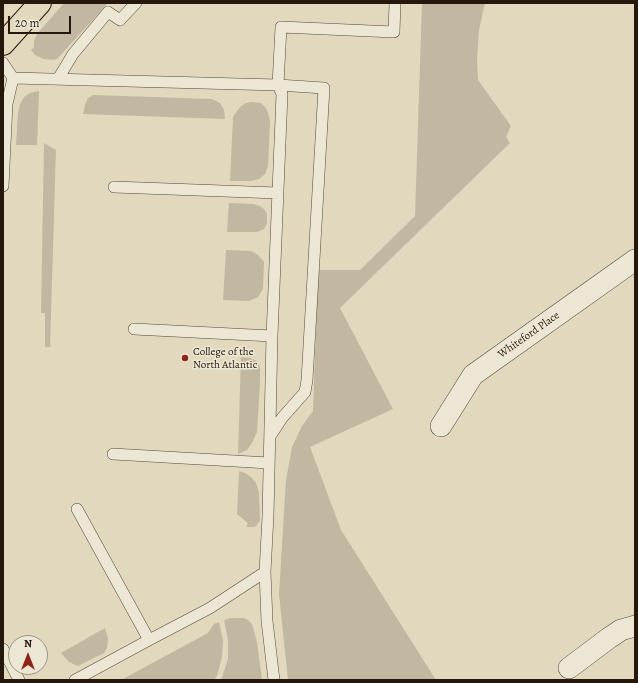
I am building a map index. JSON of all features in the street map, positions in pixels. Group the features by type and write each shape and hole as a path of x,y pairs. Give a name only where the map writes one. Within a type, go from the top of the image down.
{"main road":[{"path":"3,44 40,3"}],"street":[{"name":"Whiteford Place","path":"441,426 473,375 635,260"},
{"path":"569,668 621,630 635,626"}],"lane":[{"path":"58,79 73,54 108,12 120,20 136,3"},
{"path":"274,680 267,621 265,572 268,516 272,336 282,94 278,85 281,27 394,32 395,3"},
{"path":"3,63 13,78 7,104 3,186"},
{"path":"13,78 278,85 324,88 307,380 305,392 282,418 270,435"},
{"path":"114,187 278,193"},
{"path":"134,329 272,336"},
{"path":"113,454 269,463"},
{"path":"77,509 149,640"},
{"path":"75,680 210,608 265,572"},
{"path":"3,649 19,680"}],"shaded area":[{"path":"64,3 108,3 57,59 44,59 35,55 31,50 34,47 34,40 37,34"},
{"path":"422,3 485,3 479,30 477,60 478,80 511,126 506,137 510,143 340,308 393,409 310,447 341,530 436,680 288,680 279,594 286,480 292,447 302,426 313,411 318,270 360,270 415,216"},
{"path":"39,91 37,145 16,145 20,104 24,97 30,93"},
{"path":"93,95 212,99 220,103 224,110 225,119 83,114 88,98"},
{"path":"246,103 261,103 266,108 270,121 268,166 265,174 259,179 251,181 230,181 233,117 240,107"},
{"path":"44,143 56,150 50,347 45,347 45,313 41,313"},
{"path":"229,203 253,204 260,206 267,214 267,223 264,229 257,232 227,232"},
{"path":"226,250 251,251 258,255 264,262 263,289 258,297 249,301 223,300"},
{"path":"241,357 251,358 257,361 260,367 260,382 257,432 247,450 238,454"},
{"path":"239,471 251,477 256,483 259,493 260,520 254,527 246,527 248,523 237,514"},
{"path":"230,618 244,618 252,624 257,642 262,680 221,680 228,659 228,640 224,620"},
{"path":"219,622 223,640 222,657 217,676 214,680 121,680 208,633 214,624"},
{"path":"105,628 108,639 107,648 104,653 78,666 69,662 61,653"}],"place":[{"name":"College of the North Atlantic","path":"185,358"}]}
